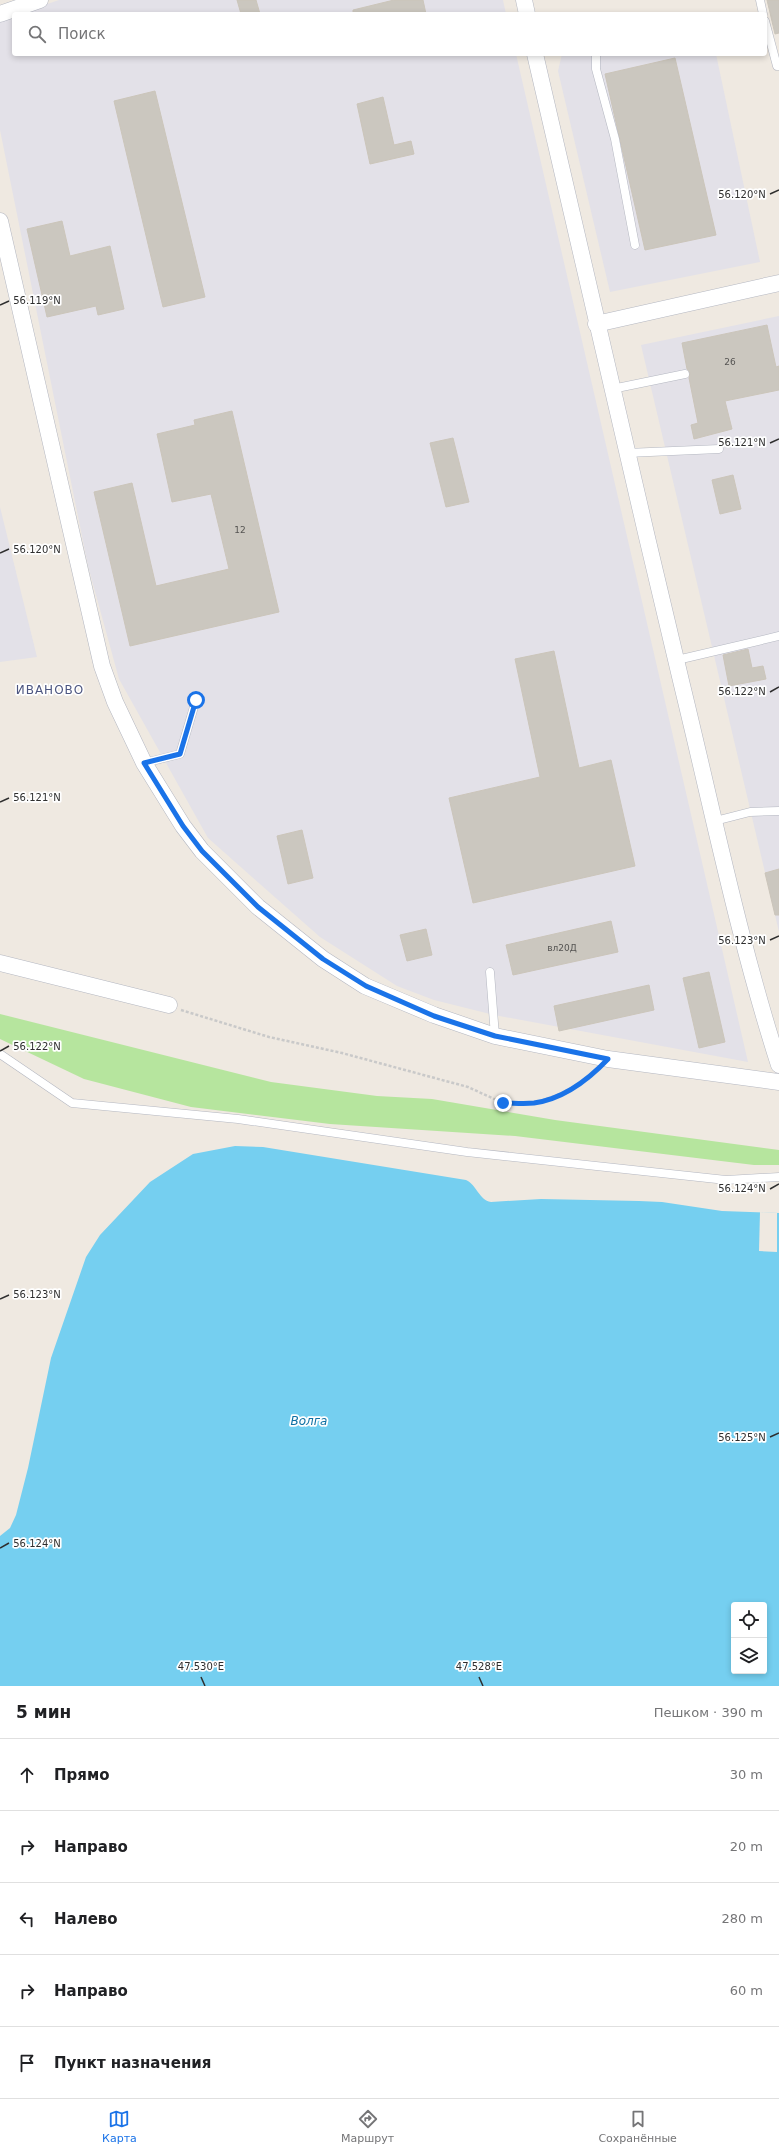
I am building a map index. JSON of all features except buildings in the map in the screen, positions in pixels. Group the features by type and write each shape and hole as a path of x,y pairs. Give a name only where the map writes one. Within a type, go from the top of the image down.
{"street":[{"path":"0,14 20,3 40,0"},
{"path":"524,0 527,12"},
{"path":"535,56 596,324 676,660 762,1012 779,1065"},
{"path":"0,221 102,666 115,702 144,763 183,826 202,851 258,907 323,959 366,986 434,1016 495,1036 608,1059 779,1082"},
{"path":"596,324 779,283"},
{"path":"0,963 169,1005"}],"lane":[{"path":"760,0 763,12"},
{"path":"767,29 776,66 779,66"},
{"path":"596,56 596,69 615,139 635,245"},
{"path":"612,389 685,374"},
{"path":"627,453 719,449"},
{"path":"676,660 779,636"},
{"path":"144,763 180,754 196,700"},
{"path":"715,821 750,812 779,811"},
{"path":"490,972 495,1036"},
{"path":"0,1054 72,1103 238,1119 467,1152 719,1179 779,1176"}],"path":[{"path":"169,1005 199,1016 269,1037 342,1054 468,1087 503,1103 535,1103 560,1094 590,1078 608,1059"}],"shaded area":[{"path":"59,0 503,0 506,12 24,12"},
{"path":"12,16 12,56 516,56 748,1062 494,1015 434,1000 397,986 320,937 208,838 119,679 88,566 0,130 0,20"},
{"path":"562,56 716,56 760,262 610,292 558,71"},
{"path":"779,316 779,932 641,345"},
{"path":"0,507 37,657 0,662"}],"green space":[{"path":"0,1014 271,1082 377,1096 432,1099 555,1120 779,1150 779,1165 754,1165 515,1136 330,1124 191,1107 84,1079 0,1039"}],"water":[{"name":"Волга","path":"235,1146 263,1147 466,1180 473,1185 487,1201 491,1202 541,1199 639,1201 662,1202 722,1211 779,1213 779,1686 0,1686 0,1536 10,1528 16,1515 28,1468 51,1358 86,1257 100,1235 150,1182 193,1154"}],"pier":[{"path":"760,1212 777,1213 777,1252 759,1251"}],"district":[{"name":"ИВАНОВО","path":"50,690"}],"route":[{"path":"196,700 180,754 144,763 183,826 202,851 258,907 323,959 366,986 434,1016 495,1036 608,1059 590,1078 560,1094 535,1103 503,1103"}]}
